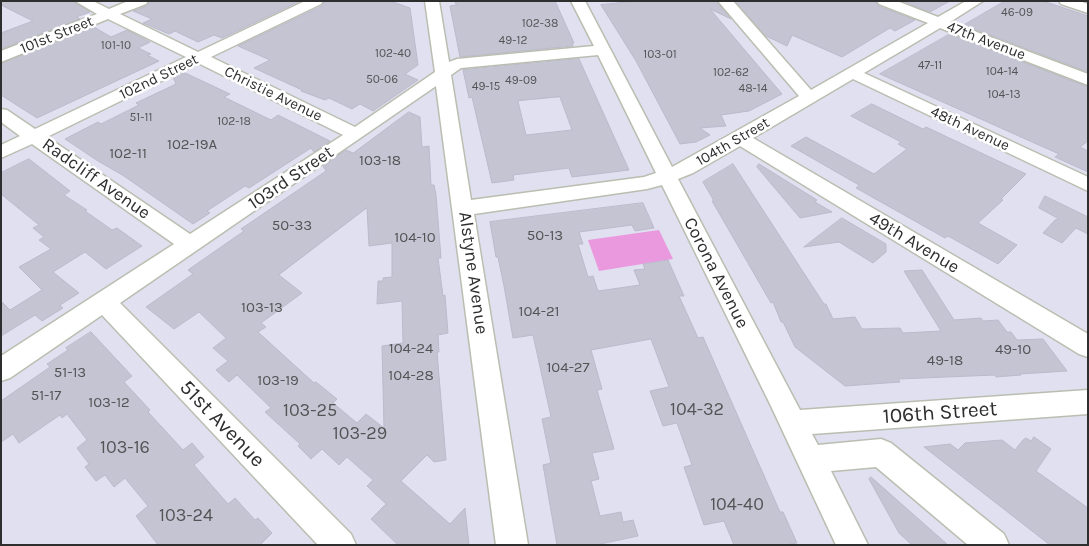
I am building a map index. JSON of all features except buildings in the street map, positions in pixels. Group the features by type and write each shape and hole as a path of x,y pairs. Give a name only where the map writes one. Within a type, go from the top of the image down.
{"street":[{"name":"Christie Avenue","path":"82,1 356,134"},
{"name":"101st Street","path":"1,58 141,1"},
{"name":"102nd Street","path":"1,152 316,1"},
{"name":"Alstyne Avenue","path":"432,1 464,208 512,545"},
{"name":"Corona Avenue","path":"578,1 852,545"},
{"path":"725,1 808,98"},
{"name":"47th Avenue","path":"884,1 1088,80"},
{"name":"104th Street","path":"464,208 647,183 686,169 976,1"},
{"path":"1066,1 1088,8"},
{"name":"103rd Street","path":"1,370 105,303 457,64 603,50"},
{"name":"48th Avenue","path":"852,73 1088,185"},
{"name":"Radcliff Avenue","path":"1,114 190,245"},
{"name":"49th Avenue","path":"740,138 1088,347"},
{"name":"51st Avenue","path":"105,303 340,545"},
{"name":"106th Street","path":"792,423 1088,402"},
{"path":"810,459 881,453 993,545"}],"shaded area":[{"path":"659,230 673,259 599,271 588,240"}]}
